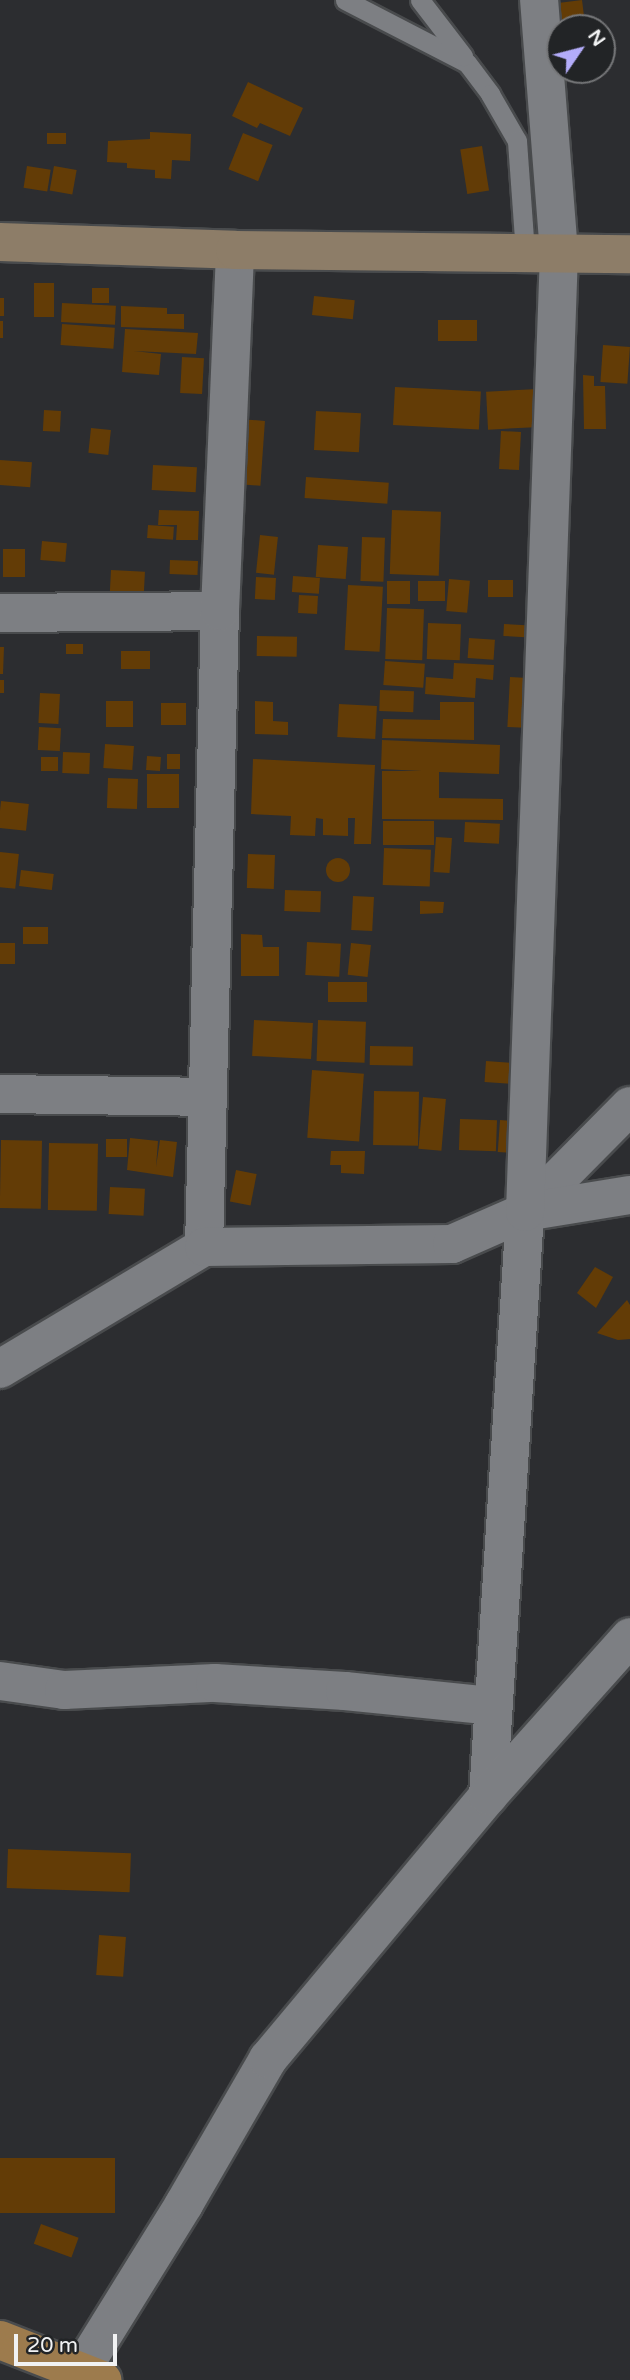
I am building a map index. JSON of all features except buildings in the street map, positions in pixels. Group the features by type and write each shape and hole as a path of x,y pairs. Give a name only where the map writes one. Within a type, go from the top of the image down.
{"main road":[{"path":"0,242 235,250 630,254"},
{"path":"0,2340 91,2376"}],"street":[{"path":"488,1796 525,1212 542,253 539,0"},
{"path":"204,1247 220,611 235,250"},
{"path":"0,613 220,611"},
{"path":"0,1094 208,1097"},
{"path":"525,1212 630,1106"},
{"path":"0,1368 204,1247 452,1244 525,1212 630,1195"},
{"path":"91,2376 184,2204 268,2059 488,1796 630,1637"},
{"path":"0,1681 64,1690 215,1682 345,1691 494,1706"}],"lane":[{"path":"345,0 467,63"},
{"path":"420,0 490,94 517,141 542,253"}]}
